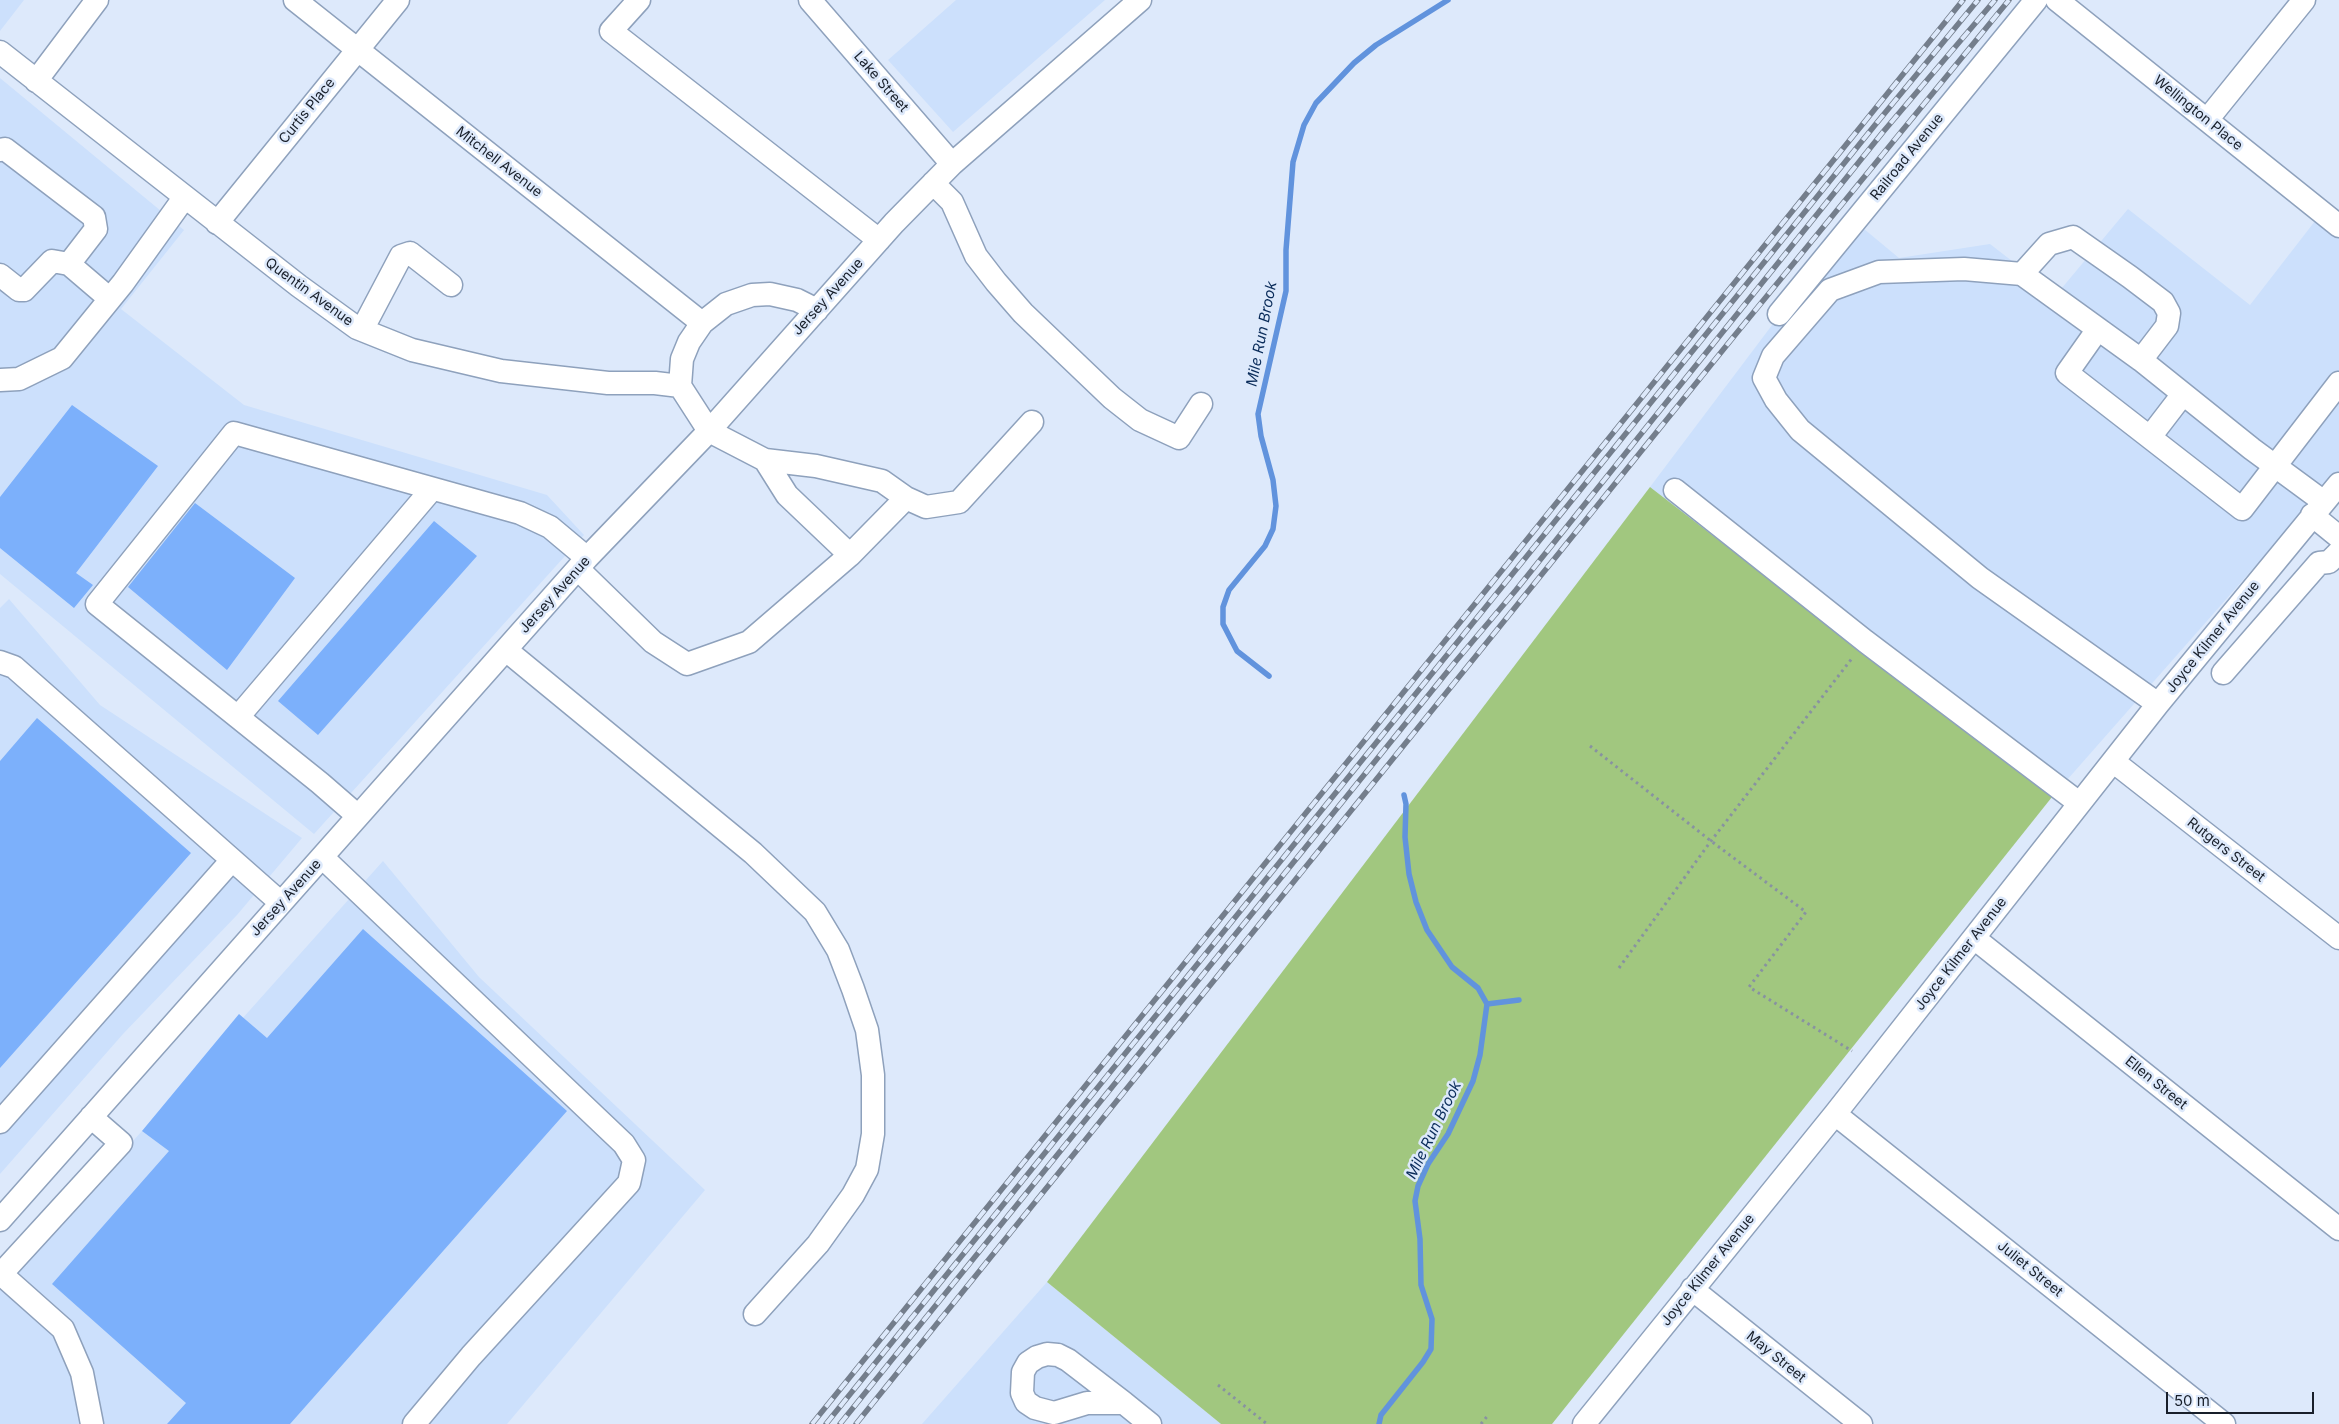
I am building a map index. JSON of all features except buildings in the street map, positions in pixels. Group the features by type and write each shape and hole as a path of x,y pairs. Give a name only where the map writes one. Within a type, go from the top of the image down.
{"street":[{"path":"36,81 97,0"},
{"name":"Mitchell Avenue","path":"295,0 702,323"},
{"name":"Curtis Place","path":"217,223 398,0"},
{"path":"639,0 611,32 879,240"},
{"name":"Lake Street","path":"810,0 952,164"},
{"name":"Jersey Avenue","path":"0,1220 583,564 709,431 879,240 952,164 1139,0"},
{"name":"Railroad Avenue","path":"1779,314 2036,0"},
{"name":"Wellington Place","path":"2057,0 2339,226"},
{"path":"2206,120 2304,0"},
{"name":"Quentin Avenue","path":"0,52 184,198 299,286 362,330 412,350 501,371 608,383 655,383 680,386"},
{"path":"0,150 5,149 94,217 96,229 69,264"},
{"path":"933,183 952,202 976,256 996,282 1023,313 1112,398 1140,420 1179,438 1201,404"},
{"path":"0,380 19,379 62,358 110,299 184,198"},
{"path":"2022,274 2049,244 2073,237 2130,277 2163,302 2169,313 2167,326 2140,360"},
{"path":"362,330 401,256 410,253 451,285"},
{"path":"0,275 19,290 24,290 52,261 69,264 110,299"},
{"path":"2158,704 1980,578 1800,430 1776,400 1764,378 1773,356 1830,290 1879,272 1964,269 2022,274 2140,360 2274,465 2318,509 2339,537"},
{"path":"817,310 788,297 770,294 752,295 726,304 702,323 685,350 680,386 709,431 764,460 816,466 882,481 906,498 926,507 959,502 1032,422"},
{"path":"2098,330 2067,374 2242,508 2339,383"},
{"path":"2150,437 2183,394"},
{"path":"358,816 97,604 234,433 520,513 550,527 653,642 687,664 749,642 850,555 906,498"},
{"path":"764,460 787,495 850,555"},
{"name":"Joyce Kilmer Avenue","path":"1584,1424 1836,1114 2158,704 2339,484"},
{"path":"238,717 432,489"},
{"path":"1675,490 1865,641 2079,803"},
{"path":"2223,673 2319,563 2329,562 2339,552"},
{"path":"506,650 754,854 815,912 838,950 853,989 867,1030 873,1075 873,1126 867,1169 853,1195 818,1244 755,1314"},
{"path":"0,662 14,667 281,903"},
{"name":"Rutgers Street","path":"2114,762 2339,938"},
{"path":"322,857 624,1144 634,1160 629,1183 471,1356 414,1424"},
{"path":"0,1122 232,860"},
{"name":"Ellen Street","path":"1974,938 2339,1229"},
{"name":"Juliet Street","path":"1836,1114 2224,1424"},
{"path":"91,1117 120,1143 1,1274 63,1329 82,1373 92,1424"},
{"name":"May Street","path":"1692,1289 1861,1424"},
{"path":"1124,1404 1150,1424"}],"path":[{"path":"1619,968 1711,841 1865,641"},
{"path":"1590,746 1711,841 1806,912 1749,986 1852,1051"},
{"path":"1218,1385 1267,1424"},
{"path":"1481,1424 1488,1414"}],"shaded area":[{"path":"0,0 24,0 0,31"},
{"path":"956,0 1105,0 953,132 888,60"},
{"path":"0,78 184,230 121,309 244,405 547,495 584,535 314,834 0,574"},
{"path":"2128,209 2250,305 2322,212 2339,226 2339,471 2052,797 1650,487 1852,219 1899,258 1990,244 2056,295"},
{"path":"9,599 100,705 302,838 237,915 123,1034 0,1174 0,608"},
{"path":"383,861 479,977 705,1190 507,1424 0,1424 0,1290"},
{"path":"1047,1282 1221,1424 922,1424"}],"green space":[{"path":"1650,487 2052,797 1552,1424 1221,1424 1047,1282"}],"waterway":[{"name":"Mile Run Brook","path":"1269,676 1237,651 1223,624 1223,607 1229,590 1265,546 1273,529 1276,506 1273,480 1261,436 1258,414 1286,291 1286,250 1293,162 1304,125 1316,103 1354,63 1376,45 1448,0"},
{"name":"Mile Run Brook","path":"1379,1424 1381,1415 1431,1349 1432,1319 1421,1285 1420,1239 1415,1201 1418,1186 1428,1164 1448,1134 1473,1081 1480,1055 1487,1004 1478,988 1452,967 1427,930 1416,902 1409,874 1405,837 1406,804 1404,795"},
{"path":"1487,1004 1519,1000"}],"railway":[{"path":"812,1424 1963,0"},
{"path":"826,1424 1978,0"},
{"path":"840,1424 1456,661 1516,590 1883,132 1995,0"},
{"path":"856,1424 1735,335 2009,0"}]}
